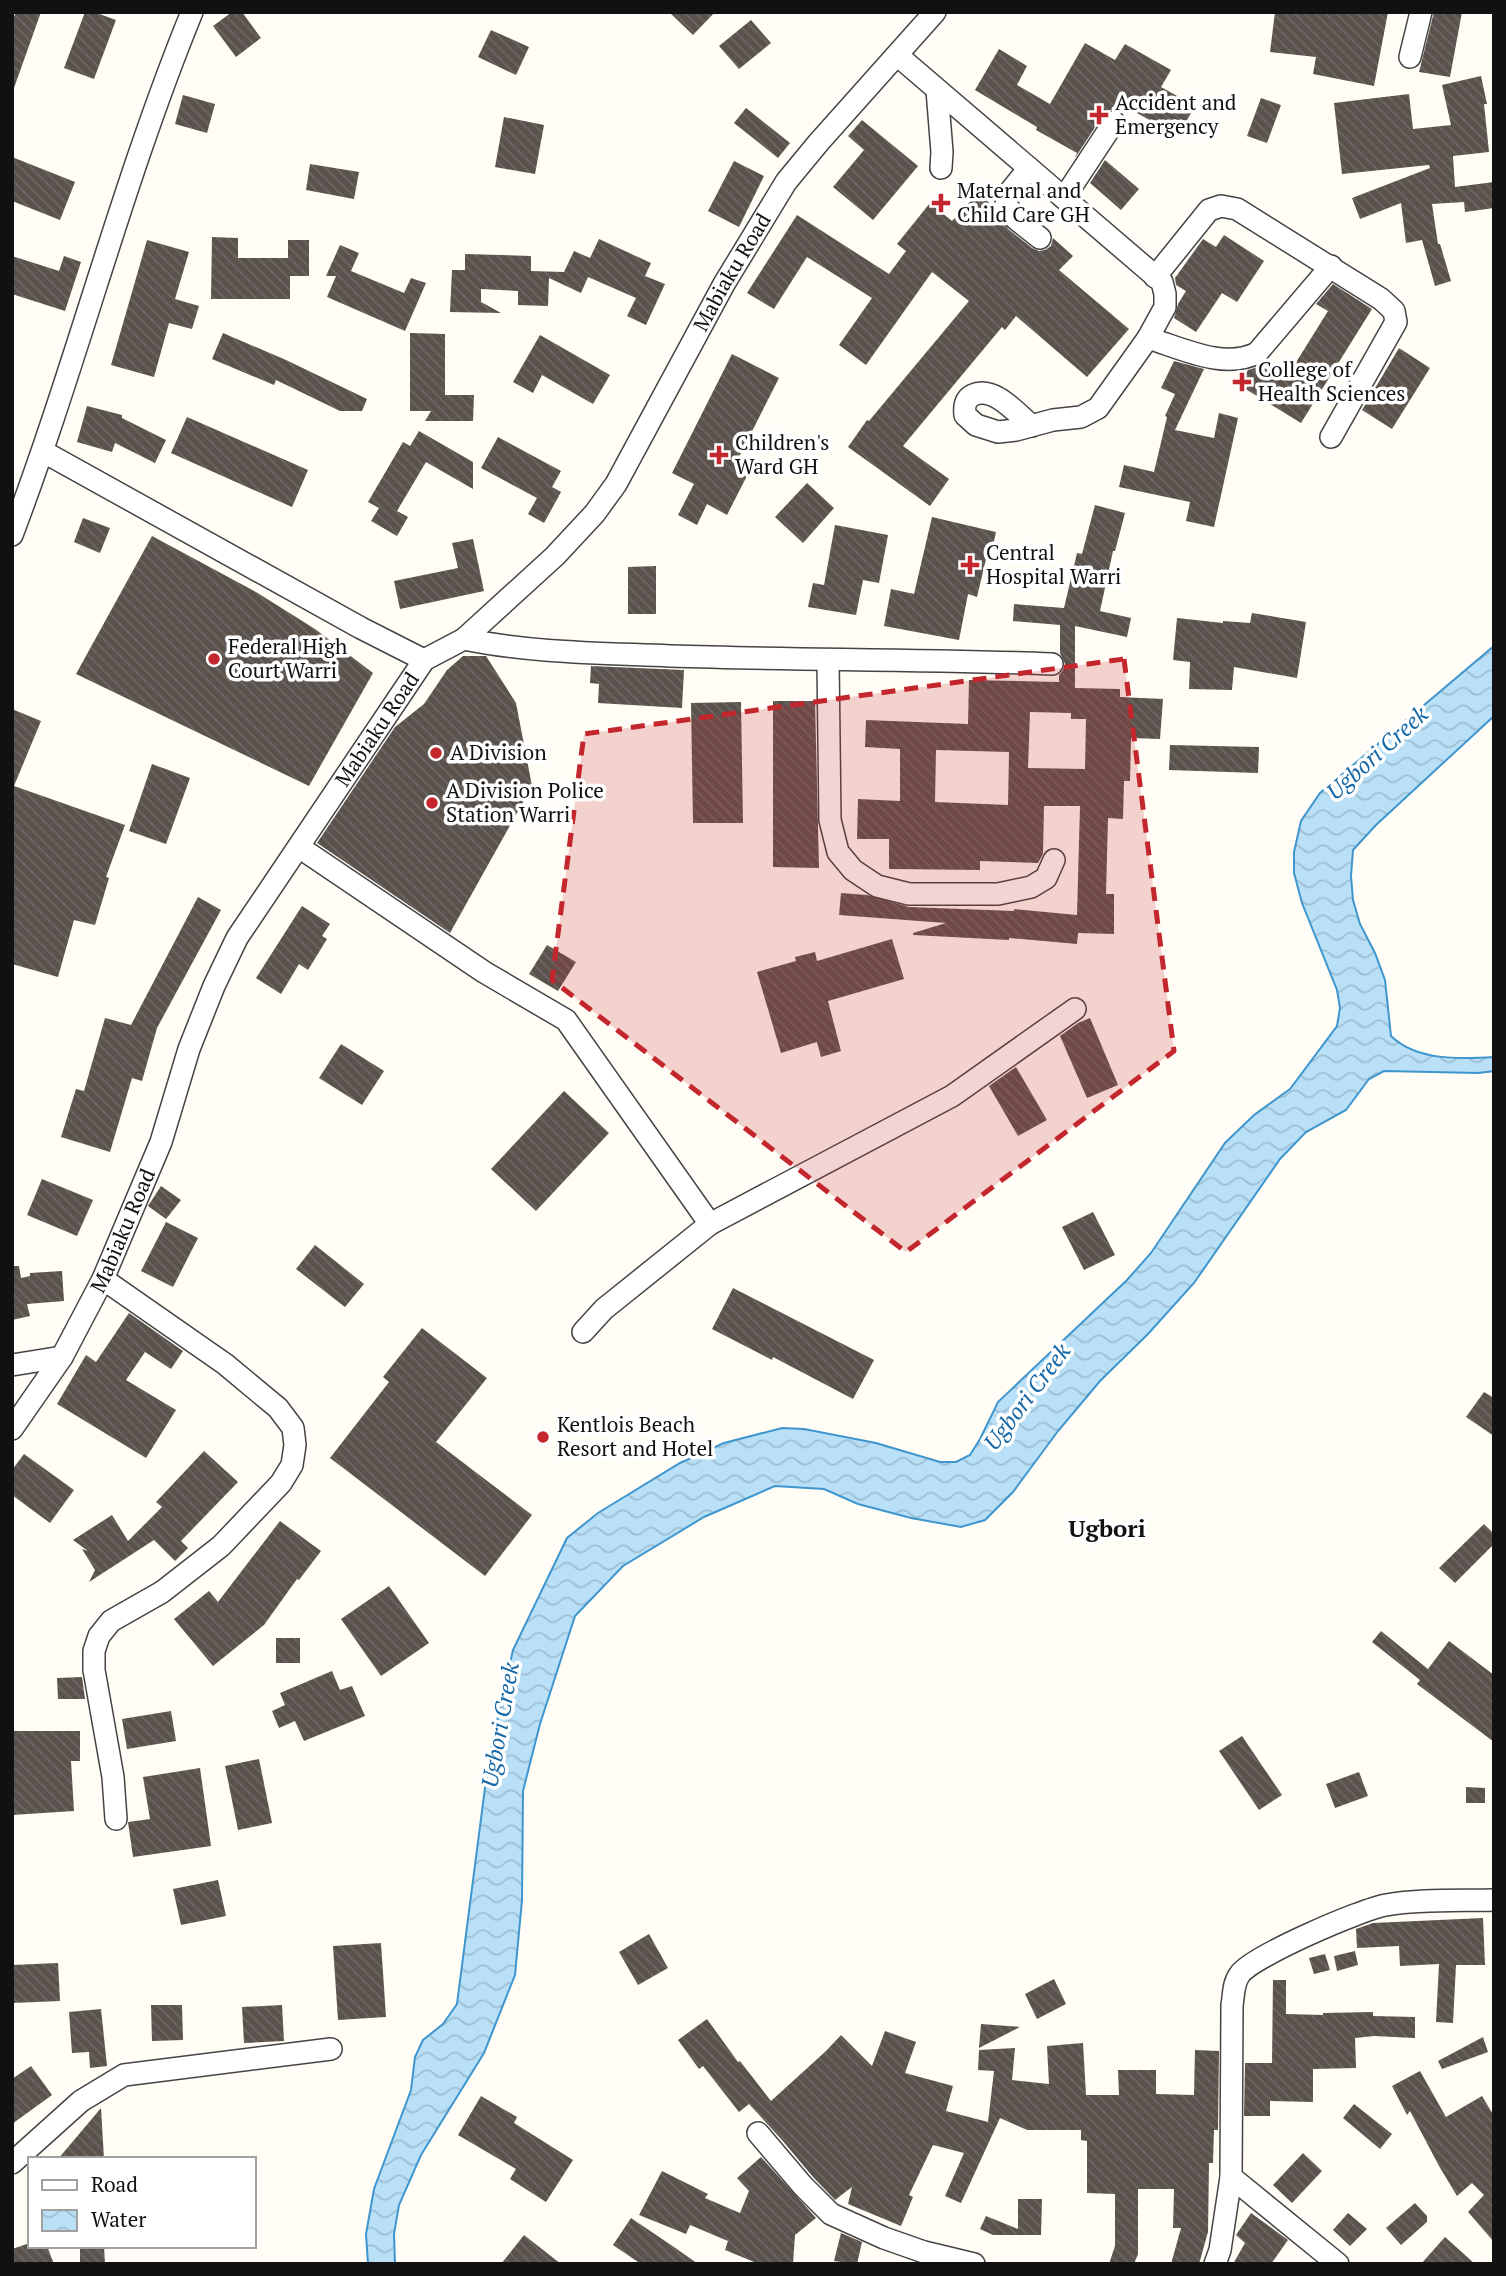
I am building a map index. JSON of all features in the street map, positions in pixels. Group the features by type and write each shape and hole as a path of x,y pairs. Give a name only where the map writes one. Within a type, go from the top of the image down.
{"street":[{"path":"12,535 44,452 122,204 170,66 192,12"},
{"name":"Mabiaku Road","path":"12,1429 62,1357 103,1279 160,1142 189,1049 237,938 424,660 464,639 555,556 595,513 617,484 724,284 786,182 935,12"},
{"path":"1410,57 1421,12"},
{"path":"897,55 1162,282 1165,307 1148,338 1098,408 1082,417 1053,420 1032,426"},
{"path":"937,90 941,168"},
{"path":"1064,198 1114,122"},
{"path":"1029,168 1008,194 1006,204 1016,219 1040,238"},
{"path":"1155,277 1209,210 1221,206 1237,209 1381,299 1394,311 1396,322 1331,437"},
{"path":"1148,338 1208,356 1231,360 1246,358 1257,353 1331,266"},
{"path":"44,452 361,628 424,660"},
{"path":"464,639 499,646 578,653 1052,664"},
{"path":"828,660 830,820 838,852 853,870 877,886 909,894 998,894 1031,887 1046,878 1054,860"},
{"path":"299,847 484,972 566,1020 710,1224"},
{"path":"583,1332 604,1309 710,1224 952,1096 1074,1009"},
{"path":"103,1279 225,1364 278,1408 293,1428 295,1445 292,1465 281,1483 221,1546 162,1592 111,1621 99,1636 94,1651 94,1670 113,1777 116,1819"},
{"path":"12,1365 62,1357"},
{"path":"1214,2264 1220,2250 1231,2178 1233,2005 1235,1983 1241,1972 1270,1953 1384,1905 1494,1900"},
{"path":"12,2163 81,2101 124,2075 331,2049"},
{"path":"758,2133 831,2214 884,2238 924,2252 974,2264"},
{"path":"1231,2178 1338,2264"}],"highlighted area":[{"path":"1124,659 1174,1051 906,1252 552,980 584,734"}],"water":[{"name":"Ugbori Creek","path":"1494,646 1494,716 1376,825 1353,850 1351,876 1353,900 1360,924 1385,980 1391,1036 1413,1050 1439,1057 1494,1057 1494,1071 1384,1071 1369,1079 1346,1110 1306,1132 1280,1159 1194,1283 1148,1334 1100,1381 1058,1431 1013,1492 985,1520 961,1527 911,1518 858,1504 824,1489 775,1486 704,1517 623,1566 575,1616 540,1724 523,1791 522,1900 515,1975 484,2053 421,2155 399,2205 394,2234 395,2264 368,2264 366,2234 374,2189 411,2090 415,2057 423,2040 443,2024 457,2004 489,1757 513,1650 567,1538 598,1513 680,1463 724,1443 782,1428 804,1429 876,1443 940,1462 956,1462 970,1455 998,1402 1127,1280 1151,1253 1225,1143 1254,1115 1290,1089 1337,1026 1340,1008 1337,990 1302,903 1294,873 1294,852 1301,821 1320,793"}],"building":[{"path":"16,12 41,12 12,88 12,21"},
{"path":"85,12 94,12 116,20 94,79 64,68"},
{"path":"232,12 242,12 261,38 236,57 213,26"},
{"path":"669,12 715,12 693,35"},
{"path":"1275,12 1388,12 1374,86 1313,74 1316,57 1270,52"},
{"path":"1434,12 1462,12 1450,77 1419,72"},
{"path":"751,20 771,43 739,69 719,46"},
{"path":"491,30 529,47 516,75 478,57"},
{"path":"1085,43 1115,60 1125,44 1171,70 1161,87 1195,106 1178,136 1121,104 1117,110 1109,110 1103,115 1075,158 1077,153 975,90 999,49 1027,66 1017,85 1050,104"},
{"path":"1481,76 1487,104 1484,104 1489,152 1453,156 1455,187 1494,182 1494,208 1465,212 1464,202 1432,204 1438,244 1451,281 1435,286 1422,240 1406,243 1401,203 1360,219 1352,198 1430,168 1429,165 1342,174 1334,103 1409,94 1413,129 1451,125 1442,85"},
{"path":"183,95 215,104 207,133 175,124"},
{"path":"1261,98 1281,105 1267,143 1247,136"},
{"path":"746,108 790,143 778,158 734,123"},
{"path":"504,117 544,125 535,174 495,167"},
{"path":"862,120 918,166 873,220 833,187 864,150 848,136"},
{"path":"12,157 75,182 60,220 12,201"},
{"path":"1105,160 1139,189 1121,210 1090,183"},
{"path":"734,161 764,176 739,227 708,211"},
{"path":"310,164 359,172 354,199 306,190"},
{"path":"978,193 994,207 1008,229 1032,248 1045,250 1051,246 1053,238 1073,256 1059,270 1129,329 1087,377 1016,316 1005,330 1002,327 903,446 949,479 930,506 848,447 867,420 869,421 969,301 932,272 866,365 839,345 872,298 807,257 774,309 747,293 797,215 889,274 906,251 897,244 930,203 952,221"},
{"path":"1224,235 1264,261 1237,302 1222,293 1196,332 1174,318 1186,291 1176,285 1175,278 1203,239 1216,247"},
{"path":"212,237 238,238 238,258 288,258 288,240 309,240 309,276 290,276 290,299 211,299"},
{"path":"599,239 651,263 645,276 665,284 646,325 627,316 636,298 588,277 581,293 549,278 548,306 518,305 518,291 481,289 481,302 501,313 450,312 452,270 465,270 465,254 531,256 531,271 564,272 574,251 590,258"},
{"path":"147,240 189,252 175,299 199,306 192,329 169,323 154,377 111,365"},
{"path":"340,245 359,253 351,271 404,293 411,278 426,283 405,331 327,297 336,276 326,276"},
{"path":"12,256 59,271 64,256 81,262 65,311 12,294"},
{"path":"1333,284 1372,309 1301,423 1239,385 1248,370 1261,366 1285,380 1328,311 1316,304"},
{"path":"223,333 367,399 362,411 340,411 276,380 274,385 212,359"},
{"path":"410,333 445,334 445,395 474,395 473,421 425,421 431,411 410,411"},
{"path":"540,335 610,375 593,404 542,375 533,393 513,382"},
{"path":"1399,348 1430,368 1392,429 1362,410"},
{"path":"732,354 779,378 738,459 752,466 727,515 707,504 697,525 678,515 694,484 672,473"},
{"path":"1174,361 1204,369 1175,430 1214,438 1219,413 1238,418 1214,527 1186,521 1190,502 1119,487 1124,465 1154,472 1167,417 1165,416 1175,394 1161,388"},
{"path":"87,406 122,415 122,418 166,440 155,463 115,443 112,452 77,442"},
{"path":"187,417 308,470 292,507 171,453"},
{"path":"419,431 473,462 473,489 426,462 397,511 408,517 397,536 371,521 379,508 368,502 403,442 410,446"},
{"path":"498,437 561,471 552,487 561,492 544,523 528,514 537,498 481,468"},
{"path":"807,483 834,508 803,543 775,517"},
{"path":"1095,505 1125,513 1113,551 1100,611 1131,618 1127,637 1075,626 1075,688 1120,689 1120,697 1163,699 1160,739 1131,738 1130,781 1124,781 1123,819 1108,818 1106,894 1114,894 1114,934 1078,933 1077,944 1009,938 913,935 946,923 839,915 841,893 867,895 909,907 1014,909 1077,915 1080,806 1044,806 1043,854 1038,863 980,861 980,870 889,869 889,839 857,839 858,799 900,801 900,749 865,747 866,720 968,724 969,680 1059,682 1059,675 1065,664 1060,653 1060,625 1013,621 1014,604 1064,608 1077,553 1082,554","holes":["1030,712 1071,713 1071,719 1086,719 1085,769 1028,768","936,750 1009,752 1008,805 935,802"]},
{"path":"932,517 996,532 977,597 968,594 959,640 884,626 891,589 914,594"},
{"path":"83,518 110,528 100,553 74,542"},
{"path":"835,525 888,535 879,583 863,580 856,615 808,607 813,583 824,585"},
{"path":"152,536 256,592 315,629 373,673 309,786 76,674"},
{"path":"473,539 484,591 400,609 394,581 458,568 452,543"},
{"path":"656,566 656,614 628,614 628,567"},
{"path":"1252,613 1306,622 1297,678 1234,667 1232,690 1189,689 1190,662 1173,660 1177,618 1250,623"},
{"name":"A Division Police Station Warri","path":"463,656 486,656 516,703 532,786 450,933 317,843 395,727 424,704 447,670"},
{"path":"591,666 684,670 682,708 598,703 599,684 590,683"},
{"path":"773,701 815,701 819,868 773,867"},
{"path":"741,702 743,823 693,823 691,703"},
{"path":"12,709 41,721 14,786 125,825 106,877 109,878 95,925 74,920 58,977 12,964"},
{"path":"1170,745 1259,747 1258,773 1169,770"},
{"path":"152,764 190,778 166,844 129,831"},
{"path":"198,897 221,910 157,1028 142,1081 132,1078 110,1152 61,1137 76,1089 84,1091 105,1018 131,1025"},
{"path":"302,906 330,924 322,936 327,939 308,970 299,964 281,994 256,978"},
{"path":"892,939 904,979 828,1001 841,1051 821,1057 817,1042 781,1053 757,972 796,961 795,957 815,952 817,961"},
{"path":"547,945 576,962 558,991 529,974"},
{"path":"1090,1018 1118,1085 1087,1098 1060,1036"},
{"path":"341,1044 384,1071 362,1105 319,1078"},
{"path":"1016,1067 1047,1120 1018,1136 989,1086"},
{"path":"564,1091 609,1133 536,1211 491,1169"},
{"path":"42,1179 93,1200 77,1236 27,1215"},
{"path":"161,1186 181,1200 166,1219 148,1206"},
{"path":"1093,1212 1115,1255 1084,1270 1062,1227"},
{"path":"166,1222 198,1238 173,1287 141,1271"},
{"path":"315,1245 364,1284 345,1307 296,1269"},
{"path":"12,1266 19,1266 21,1278 30,1276 30,1273 62,1271 64,1301 27,1304 30,1316 12,1320"},
{"path":"733,1288 874,1360 853,1399 712,1329"},
{"path":"129,1313 183,1351 171,1369 145,1352 126,1380 176,1410 146,1458 57,1404 86,1355 96,1362"},
{"path":"422,1328 487,1378 436,1442 532,1515 485,1576 330,1458 389,1382 383,1377"},
{"path":"1484,1392 1494,1398 1494,1436 1466,1417"},
{"path":"204,1451 238,1482 181,1541 188,1548 175,1561 154,1540 89,1582 95,1570 82,1549 88,1551 73,1540 112,1515 128,1541 162,1507 156,1502"},
{"path":"24,1454 74,1490 50,1523 12,1495 12,1470"},
{"path":"280,1521 321,1551 264,1625 213,1666 174,1619 209,1591 218,1602"},
{"path":"1484,1524 1494,1534 1494,1544 1455,1583 1439,1568"},
{"path":"389,1586 429,1643 381,1676 341,1619"},
{"path":"1381,1631 1428,1669 1449,1641 1494,1675 1494,1742 1417,1684 1420,1680 1372,1642"},
{"path":"276,1638 300,1638 300,1663 276,1663"},
{"path":"332,1671 340,1690 352,1686 365,1716 304,1741 295,1721 279,1728 272,1711 285,1705 280,1693"},
{"path":"82,1677 85,1699 58,1699 57,1678"},
{"path":"171,1711 176,1741 127,1749 122,1719"},
{"path":"13,1731 80,1731 80,1761 71,1761 74,1811 12,1815"},
{"path":"1242,1736 1282,1795 1259,1810 1219,1751"},
{"path":"259,1759 272,1823 238,1830 225,1766"},
{"path":"200,1768 211,1846 133,1857 128,1822 150,1819 143,1777"},
{"path":"1359,1772 1368,1796 1335,1808 1326,1784"},
{"path":"1466,1787 1485,1788 1485,1803 1466,1803"},
{"path":"218,1880 226,1916 181,1925 173,1889"},
{"path":"1483,1918 1485,1965 1456,1965 1453,2023 1436,2022 1439,1964 1400,1966 1399,1946 1357,1948 1356,1929 1373,1923"},
{"path":"649,1934 668,1968 638,1985 619,1952"},
{"path":"381,1943 386,2017 338,2020 333,1946"},
{"path":"1355,1951 1358,1965 1337,1971 1334,1956"},
{"path":"1325,1954 1330,1970 1314,1974 1309,1958"},
{"path":"58,1963 60,2001 12,2003 12,1965"},
{"path":"1054,1979 1066,2004 1037,2019 1025,1994"},
{"path":"1273,1980 1286,1980 1286,2014 1373,2012 1373,2016 1415,2017 1415,2038 1355,2038 1356,2068 1313,2069 1313,2102 1270,2101 1270,2116 1244,2116 1245,2063 1272,2063"},
{"path":"151,2005 182,2005 183,2040 152,2041"},
{"path":"282,2005 284,2041 244,2043 242,2007"},
{"path":"101,2009 107,2066 90,2068 89,2052 72,2053 69,2012"},
{"path":"707,2019 771,2101 841,2035 872,2066 885,2031 916,2042 905,2073 953,2086 946,2111 988,2122 994,2071 978,2070 979,2050 1015,2048 1012,2080 1049,2084 1047,2046 1083,2043 1086,2095 1119,2095 1118,2070 1156,2070 1156,2094 1194,2095 1195,2050 1219,2051 1218,2130 1214,2130 1213,2163 1209,2163 1208,2232 1199,2264 1171,2264 1181,2228 1173,2228 1174,2189 1138,2189 1138,2254 1134,2264 1109,2264 1115,2246 1115,2194 1087,2193 1087,2141 1081,2140 1081,2130 1027,2130 1000,2118 961,2203 945,2196 964,2153 933,2145 909,2195 913,2197 901,2226 848,2204 852,2187 835,2200 749,2104 739,2112 703,2066 699,2069 678,2040"},
{"path":"981,2024 1020,2027 979,2048"},
{"path":"1483,2037 1488,2052 1442,2069 1438,2061"},
{"path":"31,2066 52,2095 12,2124 12,2079"},
{"path":"1420,2071 1446,2117 1482,2096 1494,2116 1494,2242 1468,2212 1484,2195 1472,2183 1457,2196 1410,2111 1407,2115 1392,2086"},
{"path":"481,2096 517,2117 514,2123 573,2160 546,2202 510,2179 516,2169 458,2135"},
{"path":"1354,2104 1392,2134 1380,2149 1343,2118"},
{"path":"101,2108 104,2157 60,2157"},
{"path":"1303,2153 1322,2171 1292,2203 1273,2185"},
{"path":"761,2157 816,2218 795,2235 793,2264 759,2264 725,2250 728,2241 690,2225 686,2234 639,2215 662,2171 708,2194 705,2198 740,2213 749,2191 737,2178"},
{"path":"1018,2199 1042,2199 1041,2235 993,2235 980,2229 986,2216 1018,2229"},
{"path":"1415,2203 1427,2216 1427,2222 1401,2245 1386,2228"},
{"path":"1251,2213 1288,2240 1271,2264 1233,2264 1245,2243 1236,2235"},
{"path":"1348,2213 1367,2229 1350,2246 1333,2230"},
{"path":"631,2218 698,2264 641,2264 613,2245"},
{"path":"841,2233 862,2242 857,2264 834,2261"},
{"path":"524,2235 561,2264 501,2264"},
{"path":"1445,2237 1475,2264 1421,2264"},
{"path":"28,2244 28,2248 48,2248 54,2264 12,2264 12,2249"},
{"path":"80,2248 104,2248 105,2264 80,2264"}],"place":[{"name":"Accident and Emergency","path":"1099,115"},
{"name":"Maternal and Child Care GH","path":"941,203"},
{"name":"College of Health Sciences","path":"1242,382"},
{"name":"Children's Ward GH","path":"719,455"},
{"name":"Central Hospital Warri","path":"970,565"},
{"name":"Federal High Court Warri","path":"214,659"},
{"name":"A Division","path":"436,753"},
{"name":"A Division Police Station Warri","path":"432,803"},
{"name":"Kentlois Beach Resort and Hotel","path":"543,1437"}],"district":[{"name":"Ugbori","path":"1107,1529"}]}
